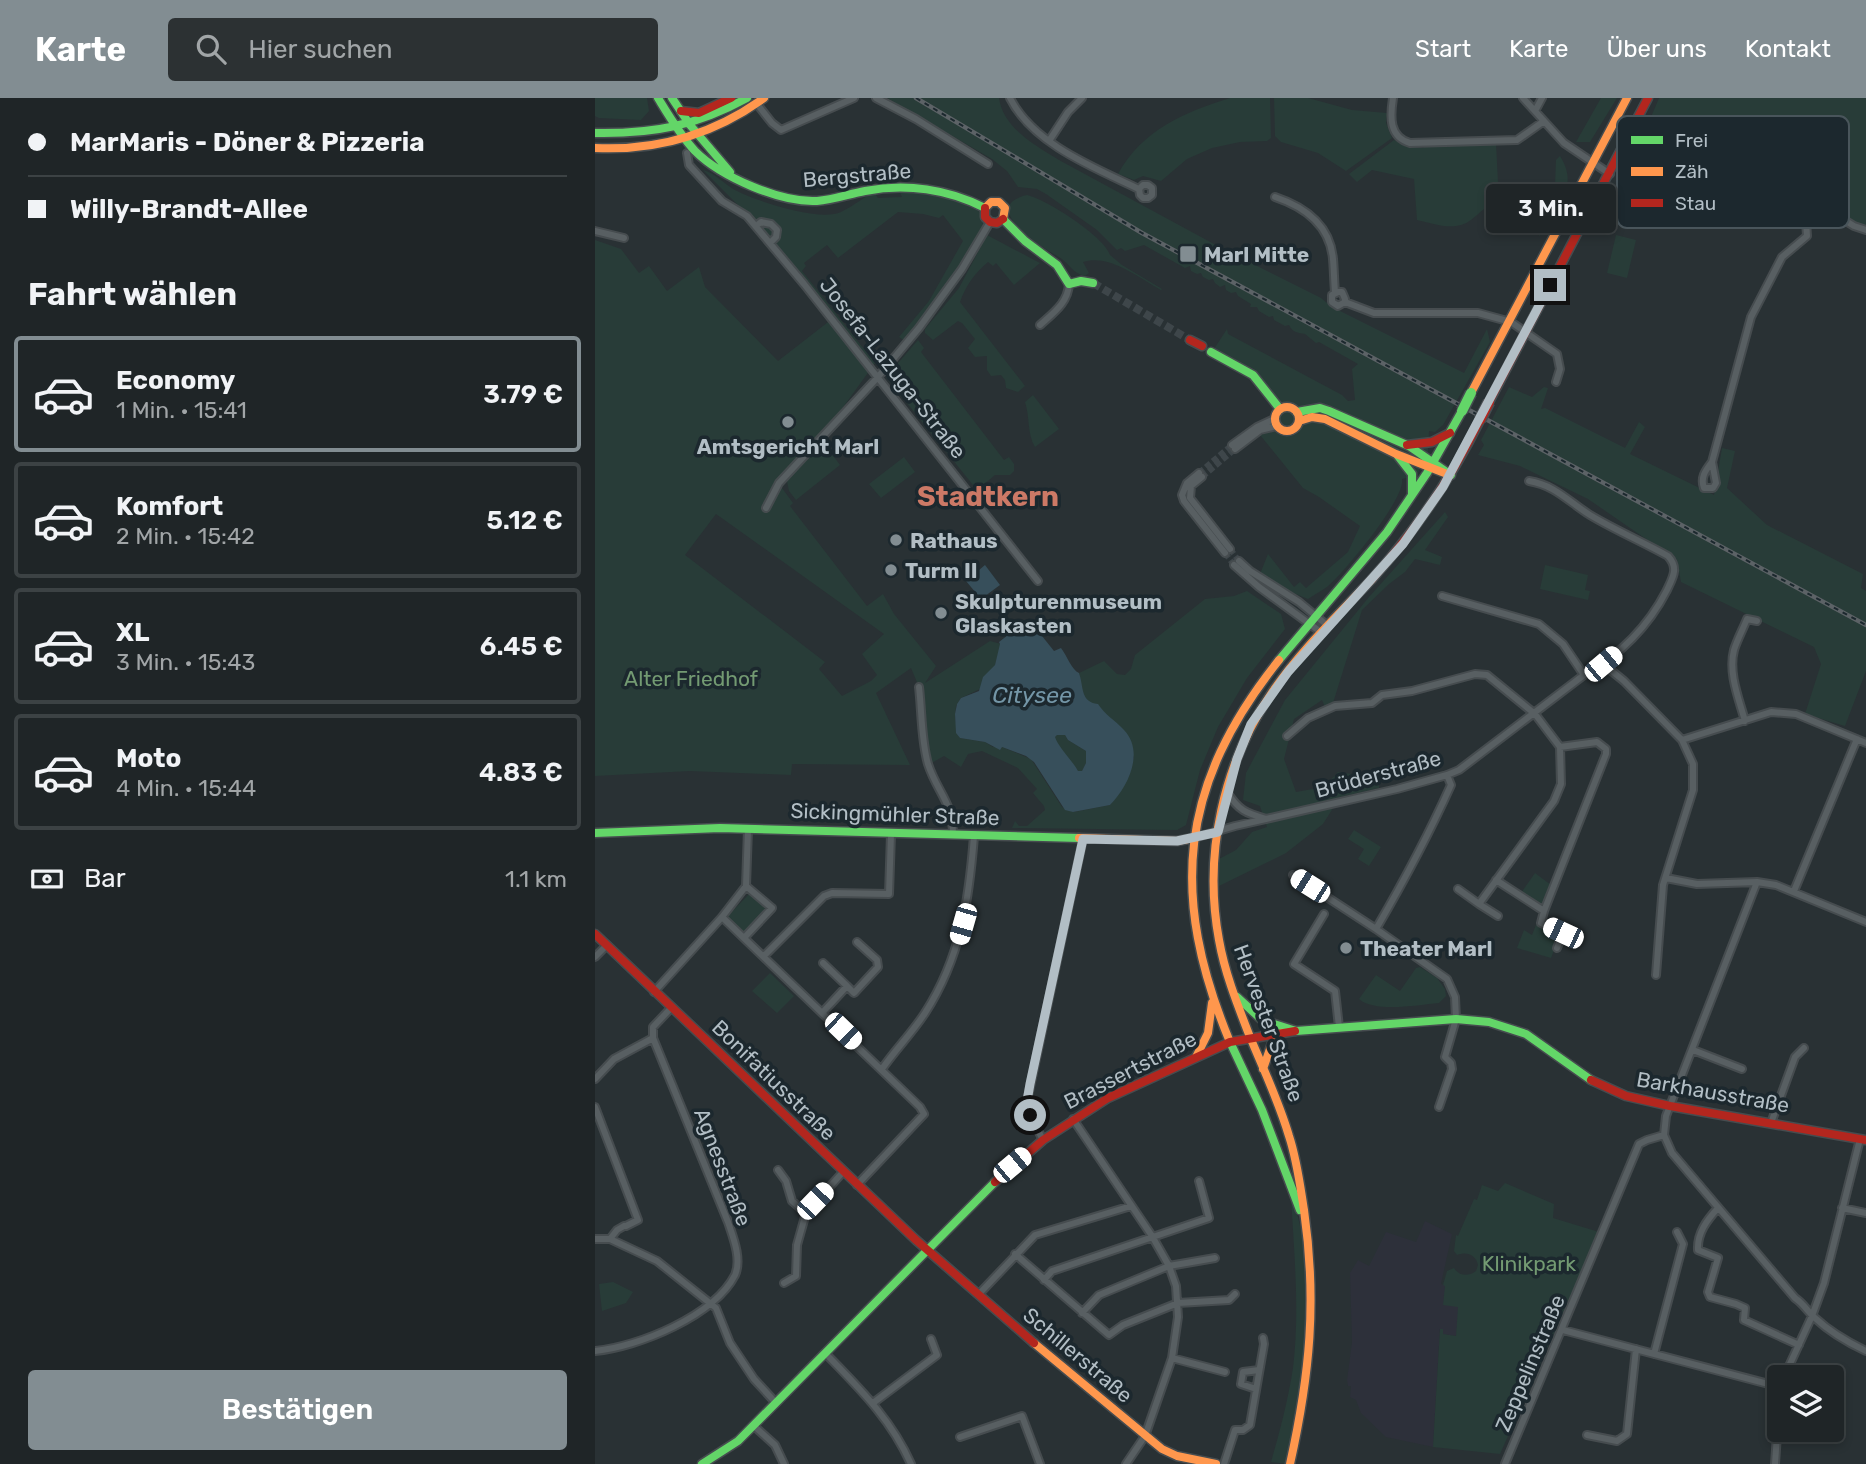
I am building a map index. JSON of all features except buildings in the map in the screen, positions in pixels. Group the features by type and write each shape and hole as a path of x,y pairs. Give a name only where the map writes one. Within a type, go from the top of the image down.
{"main road":[{"name":"Bergstraße","path":"658,98 677,128 711,165 794,200 815,202 874,189 902,187 954,194 985,208 991,202 999,202 1005,208 1003,219 1027,243 1056,263 1069,284"},
{"name":"Bergstraße","path":"672,98 690,125 734,176"},
{"path":"681,111 699,113 731,98"},
{"path":"595,133 625,134 677,128 690,125 747,98"},
{"name":"Hervester Straße","path":"1618,116 1627,98"},
{"name":"Hervester Straße","path":"1639,116 1648,98"},
{"path":"595,148 641,148 686,139 713,129 761,101"},
{"name":"Hervester Straße","path":"1308,1237 1275,1142 1212,999 1194,928 1193,838 1210,776 1227,735 1260,684 1312,619 1357,569 1412,496 1435,459 1511,322 1617,117"},
{"name":"Hervester Straße","path":"1290,1464 1304,1406 1312,1353 1313,1311 1308,1237 1290,1139 1233,991 1218,940 1213,864 1227,792 1251,724 1275,689 1325,629 1403,544 1451,475 1617,160"},
{"path":"985,208 985,217 989,222 997,223 1003,219"},
{"path":"1069,284 1081,281 1093,283"},
{"path":"1190,340 1253,375 1280,409"},
{"path":"1280,409 1287,407 1298,417 1325,419 1396,454 1435,459"},
{"path":"1298,417 1320,408 1435,459 1451,475"},
{"path":"1280,409 1276,422 1282,430 1296,428 1298,417"},
{"path":"1407,445 1433,442 1450,433"},
{"path":"1396,454 1412,474 1412,496"},
{"name":"Sickingmühler Straße","path":"595,833 692,828 1177,841 1193,838"},
{"name":"Bonifatiusstraße","path":"595,934 929,1251"},
{"path":"1233,991 1249,1010 1262,1020 1296,1031"},
{"path":"1196,1057 1208,1033 1212,999"},
{"name":"Brassertstraße","path":"702,1464 728,1449 754,1426 994,1183 1043,1140 1108,1098 1230,1042 1250,1037 1339,1027 1456,1019"},
{"name":"Barkhausstraße","path":"1456,1019 1489,1022 1513,1029 1610,1091 1669,1106 1863,1139"},
{"path":"1263,1069 1272,1043 1282,1033"},
{"name":"Schillerstraße","path":"929,1251 1162,1449 1177,1456 1216,1464"}],"street":[{"path":"761,101 772,123 781,130 854,98"},
{"path":"876,98 916,119 988,164"},
{"path":"1010,98 1032,129 1049,141 1094,168 1139,189"},
{"path":"1049,141 1068,112 1082,98"},
{"path":"1393,98 1393,131 1401,141 1410,144 1517,140 1544,121"},
{"path":"1523,98 1564,143 1610,174"},
{"path":"1535,111 1542,98"},
{"name":"Josefa-Lazuga-Straße","path":"687,153 689,165 722,201 747,216 770,243 1038,581"},
{"path":"1275,197 1304,209 1323,229 1333,256 1335,292 1342,292 1345,302 1374,313 1478,313 1511,322 1557,354 1560,369 1556,382"},
{"name":"Josefa-Lazuga-Straße","path":"756,226 761,222 771,224 777,230 776,237 770,243"},
{"path":"766,508 779,483 878,377 919,328 963,269 989,222"},
{"path":"1849,223 1866,230"},
{"path":"1712,462 1751,317 1782,257 1807,236 1806,228"},
{"path":"595,231 624,238"},
{"path":"1039,325 1062,304 1069,284"},
{"path":"1234,447 1257,426 1276,422"},
{"path":"1201,475 1191,486 1190,498 1227,551 1184,501 1183,489 1192,479 1201,475"},
{"name":"Brüderstraße","path":"1193,838 1390,791 1459,770 1632,640 1648,622 1674,575 1673,562 1668,556 1590,515 1556,490 1529,481"},
{"path":"1236,563 1325,629"},
{"path":"1441,596 1539,624 1563,644 1584,675"},
{"path":"1745,721 1734,680 1734,649 1747,620 1757,621"},
{"path":"1603,664 1624,681 1682,740 1693,764 1694,782 1660,903 1656,975"},
{"path":"1287,736 1308,718 1335,706 1372,703 1382,695 1412,691 1475,674 1487,675 1535,714 1560,747 1562,772 1559,792 1479,904"},
{"path":"919,687 924,747 933,777 948,802 953,835"},
{"path":"1682,740 1772,712 1790,713 1866,743"},
{"path":"1794,891 1857,739"},
{"path":"1557,948 1563,933 1541,923 1544,911 1606,754 1606,748 1597,742 1560,747"},
{"path":"1376,929 1416,860 1438,815 1451,785 1447,775"},
{"path":"1227,792 1237,807 1247,814 1268,819"},
{"path":"654,992 722,917 746,886 748,829"},
{"path":"764,956 824,897 832,893 889,894 891,834"},
{"path":"881,1069 925,1012 949,967 969,900 974,836"},
{"path":"1043,1140 1030,1115 1027,1101 1083,839"},
{"path":"1293,875 1447,979 1455,997 1456,1019 1445,1057 1451,1063 1452,1069 1439,1107"},
{"path":"1666,878 1697,884 1757,882 1794,891 1866,922"},
{"path":"1496,880 1544,911"},
{"path":"1757,882 1669,1106 1664,1135 1672,1153 1795,1298 1807,1306 1812,1316 1845,1341 1866,1351"},
{"path":"744,938 772,908 746,886"},
{"path":"1458,889 1498,916"},
{"path":"1324,914 1294,964 1335,991 1339,1027"},
{"path":"722,917 823,1012 924,1114 857,1185"},
{"path":"823,963 854,993 879,963 857,942"},
{"path":"595,957 607,945"},
{"path":"823,1012 847,986"},
{"path":"595,1079 614,1059 653,1038 653,1027 671,1008"},
{"name":"Agnesstraße","path":"595,1350 637,1342 676,1324 709,1304 735,1274 737,1251 728,1222 653,1038"},
{"path":"1771,1123 1795,1057 1804,1048"},
{"path":"1693,1050 1742,1069"},
{"path":"595,1107 638,1220 617,1230 610,1239"},
{"path":"1073,1119 1152,1236 1169,1266 1178,1303 1173,1358 1146,1435 1126,1464"},
{"name":"Zeppelinstraße","path":"1505,1464 1639,1144 1664,1135"},
{"path":"1790,1365 1824,1283 1842,1208 1863,1139"},
{"path":"778,1170 786,1181 792,1201 806,1213"},
{"path":"784,1283 796,1276 797,1245 806,1213 843,1172"},
{"path":"1044,1280 1052,1271 1209,1218 1199,1181"},
{"path":"979,1294 1035,1235 1131,1206"},
{"path":"1718,1208 1704,1223 1697,1247 1698,1250 1718,1258 1708,1292 1710,1297 1745,1308 1744,1320 1799,1345"},
{"path":"1842,1208 1866,1213"},
{"path":"1654,1354 1683,1244 1677,1232"},
{"path":"595,1239 610,1239 657,1261 716,1308 730,1343 776,1403"},
{"path":"1015,1254 1109,1335 1123,1325 1178,1303 1229,1300 1235,1294"},
{"path":"1082,1313 1099,1295 1169,1266 1215,1258"},
{"path":"1563,1330 1767,1385"},
{"path":"1224,1464 1235,1430 1243,1430 1250,1425 1263,1338"},
{"path":"873,1403 937,1355 931,1339"},
{"path":"1587,1435 1617,1441 1627,1434 1636,1349"},
{"path":"826,1354 873,1403 900,1439 911,1464"},
{"path":"1173,1358 1226,1372"},
{"path":"1256,1389 1241,1384 1243,1372 1259,1370"},
{"path":"960,1437 1022,1416 1040,1464"},
{"path":"754,1426 775,1445 783,1464"},
{"path":"1775,1464 1776,1442"}],"shaded area":[{"path":"1425,1221 1452,1234 1441,1284 1445,1285 1459,1307 1456,1336 1442,1334 1440,1329 1433,1447 1386,1437 1361,1413 1356,1400 1350,1397 1351,1386 1348,1386 1347,1380 1352,1342 1350,1273 1358,1260 1369,1266 1386,1232 1416,1242"}],"green space":[{"path":"595,98 647,98 649,111 641,120 599,118 595,116"},
{"path":"887,98 999,98 1002,109 1014,127 1059,160 1225,250 1321,298 1332,307 1464,373 1487,329 1490,342 1443,425 1435,432 1429,431 1428,452 1417,475 1402,479 1401,489 1385,518 1327,587 1308,599 1286,590 1260,574 1268,554 1294,587 1300,582 1306,588 1348,552 1360,526 1303,488 1260,435 1275,431 1281,402 1255,372 1214,349 1227,329 1228,334 1342,395 1348,401 1355,400 1352,369 1358,364 1319,342 1316,343 1305,334 1294,331 1289,325 1285,326 1274,320 1273,316 1269,317 1257,307 1250,307 1251,304 1236,292 1231,293 1226,290 1225,285 1220,287 1213,279 1209,280 1201,273 1191,271 1190,266 1185,268 1144,245 1125,251 1121,248 1117,250 1097,230 1046,194 1037,189 1018,187 1007,171 992,159"},
{"path":"1230,98 1270,98 1271,138 1267,141 1240,142 1212,148 1187,159 1161,181 1143,176 1134,180 1118,174 1139,146 1152,134 1181,117"},
{"path":"1274,98 1308,98 1352,110 1387,113 1386,123 1392,138 1346,171 1318,153 1281,142 1275,136"},
{"path":"1601,98 1617,98 1590,142 1576,142"},
{"path":"1659,98 1866,98 1866,230 1849,221 1849,116 1651,116"},
{"path":"1394,140 1408,147 1423,148 1426,145 1496,143 1499,202 1458,226 1417,220 1414,179 1372,170 1357,182 1349,174"},
{"path":"1560,156 1567,173 1567,187 1551,216 1546,215 1540,236 1535,232 1538,212 1555,185 1556,160"},
{"name":"Alter Friedhof","path":"703,170 745,195 803,212 841,212 874,192 878,198 902,197 899,191 932,193 955,198 975,207 982,215 983,226 960,266 905,341 899,337 929,301 963,241 943,215 939,218 898,212 838,258 827,245 804,263 806,266 802,271 875,363 823,435 779,484 793,503 790,506 867,606 883,594 894,614 936,666 925,683 990,641 1001,644 995,665 980,689 961,698 956,706 955,717 960,738 1002,747 1031,759 1062,807 1074,812 1110,805 1129,776 1134,757 1100,707 1089,702 1084,696 1079,673 1104,661 1117,674 1125,675 1131,669 1135,655 1205,599 1234,596 1247,591 1281,614 1285,629 1247,678 1218,727 1200,770 1186,825 1177,830 1012,828 1015,821 1019,826 1027,826 1045,810 1033,793 1037,789 1018,768 982,751 968,754 961,767 944,756 928,765 919,687 911,668 876,693 910,765 792,764 791,775 690,771 595,776 595,240 621,249 639,273 649,266 667,291 699,267 705,287 778,361 832,319 748,215","holes":["716,514 884,634 862,654 877,675 842,696 819,669 825,662 685,555"]},
{"path":"1027,195 1087,229 1122,265 1162,289 1123,268 1103,261 1083,262 1089,273 1085,276 1077,273 1062,259 1029,237 1011,218 1009,208 1013,201"},
{"path":"987,235 1040,263 1014,285 996,263 993,266 988,262 971,280 960,302 1025,386 1018,392 1006,388 1001,375 991,376 987,370 987,356 975,357 968,348 975,339 962,323 958,321 933,340 925,333 925,329 959,288"},
{"path":"1616,235 1636,240 1627,278 1607,273"},
{"path":"918,340 924,348 921,352 1004,460 1009,457 1014,464 1014,471 1010,475 995,475 977,490 886,377"},
{"path":"1509,387 1532,397 1544,387 1548,388 1541,409 1545,408 1625,448 1639,422 1645,427 1630,454 1714,495 1722,448 1735,451 1727,488 1767,525 1863,574 1861,588 1866,591 1866,671 1845,726 1805,714 1821,664 1814,647 1681,582 1677,560 1671,553 1588,499 1520,466 1478,455 1484,445 1481,440"},
{"path":"1033,395 1059,429 1035,447 1025,402"},
{"path":"823,442 840,465 796,500 789,491 787,481"},
{"path":"904,457 915,472 881,498 869,484"},
{"path":"1445,512 1448,517 1425,550 1442,557 1440,565 1415,559 1405,572 1362,610 1333,703 1325,707 1322,700 1294,719 1284,759 1296,792 1324,787 1338,772 1379,778 1379,788 1340,797 1323,824 1286,853 1219,886 1219,859 1236,850 1252,832 1267,827 1260,806 1243,800 1246,773 1285,700 1369,597"},
{"path":"1545,565 1588,575 1585,590 1590,591 1588,600 1540,589"},
{"path":"1065,735 1068,740 1086,751 1086,763 1082,771 1078,771 1057,744 1054,737"},
{"path":"1354,830 1381,847 1369,866 1358,859 1364,849 1348,839"},
{"path":"1535,873 1551,885 1545,902 1539,904 1521,893"},
{"path":"750,893 766,908 744,933 727,917"},
{"path":"1536,925 1558,934 1551,958 1517,948 1524,930 1532,935"},
{"path":"1420,967 1437,978 1445,989 1446,996 1439,1003 1386,1007 1375,1006 1359,999 1376,975 1400,991 1416,968"},
{"path":"770,973 794,996 777,1013 752,991"},
{"name":"Klinikpark","path":"1505,1183 1554,1204 1553,1218 1599,1232 1500,1454 1433,1447 1440,1329 1443,1329 1443,1334 1456,1336 1458,1307 1443,1305 1443,1285 1447,1271 1454,1268 1458,1273 1467,1275 1476,1271 1478,1265 1470,1255 1457,1255 1454,1251 1456,1235 1458,1236 1474,1199 1477,1200 1482,1185 1498,1191"},
{"path":"1291,1196 1305,1247 1310,1296 1304,1382 1287,1464 1271,1462 1289,1392 1295,1347 1296,1282"},
{"path":"613,1282 633,1292 626,1303 602,1311 599,1284"}],"water":[{"path":"985,565 1000,585 981,599 966,581"},
{"name":"Citysee","path":"1026,621 1030,621 1054,651 1061,648 1079,673 1085,697 1098,704 1124,730 1130,739 1134,759 1123,789 1110,805 1073,812 1065,810 1034,762 1026,756 1002,747 1000,750 985,742 960,738 956,733 957,704 961,698 979,691 983,677 995,665 999,642","holes":["1065,735 1068,740 1086,751 1086,763 1082,771 1078,771 1055,737"]}],"tunnel":[{"path":"1093,283 1190,340"},
{"path":"1199,473 1232,445"},
{"path":"1202,477 1235,449"},
{"path":"1230,549 1239,561"},
{"path":"1225,553 1234,565"}],"railway":[{"path":"916,98 1142,233 1866,625"}],"traffic: fast":[{"path":"658,98 684,138 706,161 736,179 769,193 786,198 817,201 880,189 927,189 956,196 985,208"},
{"path":"672,98 690,125 730,172"},
{"path":"595,133 655,130 692,122 747,98"},
{"path":"1003,219 1025,241 1057,265 1069,284 1081,281 1093,283"},
{"path":"1211,352 1253,375 1280,409"},
{"path":"1462,411 1471,393"},
{"path":"1297,412 1320,408 1329,411 1409,446 1451,475"},
{"path":"1279,660 1387,532 1427,473 1462,411"},
{"path":"1398,456 1412,474 1412,494"},
{"path":"595,833 720,828 1079,838"},
{"path":"1237,997 1262,1020 1296,1031 1456,1019 1489,1022 1526,1034 1591,1080"},
{"path":"1230,1042 1262,1110 1300,1210"},
{"path":"702,1464 738,1441 995,1182"}],"traffic: slow":[{"path":"595,148 641,147 684,138 725,122 764,98"},
{"path":"1617,116 1627,98"},
{"path":"1471,393 1617,117"},
{"path":"985,208 991,202 999,202 1005,208 1003,219"},
{"path":"1287,407 1296,410 1299,419 1296,428 1287,431 1278,428 1275,419 1278,410 1287,407"},
{"path":"1299,421 1312,417 1325,419 1396,454 1447,474"},
{"path":"1250,1037 1232,990 1219,940 1214,875 1221,810 1241,748 1273,691 1308,647 1372,579"},
{"path":"1230,1042 1210,989 1198,938 1192,889 1194,843 1203,797 1221,752 1246,706 1279,660"},
{"path":"1079,838 1177,841 1194,838"},
{"path":"1196,1057 1208,1033 1212,1003"},
{"path":"1263,1069 1272,1043 1282,1033"},
{"path":"1250,1037 1276,1098 1292,1145 1308,1243 1311,1307 1307,1368 1290,1464"},
{"path":"1034,1343 1162,1449 1177,1456 1216,1464"}],"traffic: jam":[{"path":"681,111 699,113 731,98"},
{"path":"1639,116 1648,98"},
{"path":"1489,402 1617,157"},
{"path":"985,208 985,217 990,222 997,223 1003,219"},
{"path":"1190,340 1202,346"},
{"path":"1480,420 1489,402"},
{"path":"1372,579 1432,503 1480,420"},
{"path":"1407,445 1432,442 1450,433"},
{"path":"595,934 916,1240 1034,1343"},
{"path":"995,1182 1043,1140 1108,1098 1230,1042 1295,1031"},
{"path":"1591,1080 1626,1096 1670,1106 1866,1140"}],"place":[{"name":"Marl Mitte","path":"1188,254"},
{"name":"Amtsgericht Marl","path":"788,422"},
{"name":"Rathaus","path":"896,540"},
{"name":"Turm II","path":"891,570"},
{"name":"Skulpturenmuseum Glaskasten","path":"941,613"},
{"name":"Theater Marl","path":"1346,948"}],"district":[{"name":"Stadtkern","path":"988,496"}],"route":[{"path":"1030,1115 1027,1101 1030,1084 1083,839 1177,841 1218,832 1237,759 1251,724 1288,672 1403,544 1443,487 1550,285"}]}
